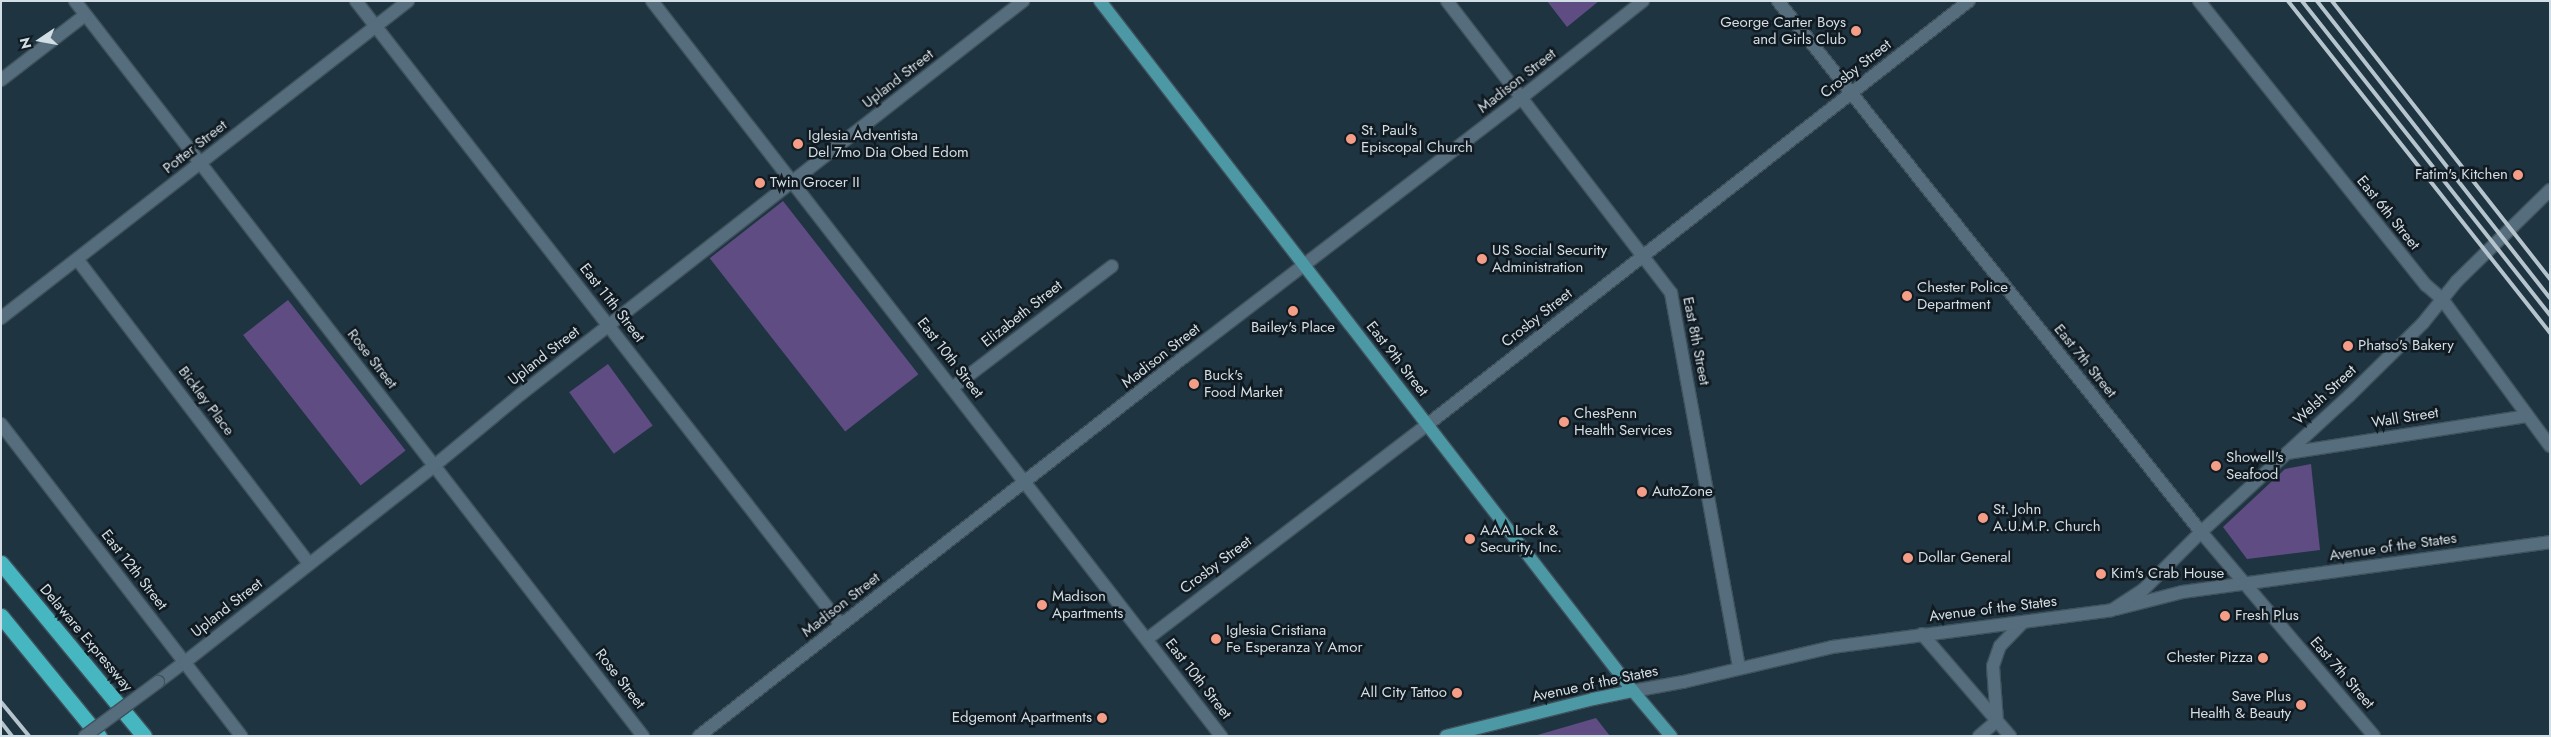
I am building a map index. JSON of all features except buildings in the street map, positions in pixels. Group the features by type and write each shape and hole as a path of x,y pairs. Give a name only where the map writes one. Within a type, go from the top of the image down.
{"highway":[{"name":"Delaware Expressway","path":"1,563 144,736"},
{"path":"1,616 99,736"}],"main road":[{"name":"East 9th Street","path":"1100,1 1427,425 1671,736"},
{"name":"Avenue of the States","path":"1446,736 1593,699 1634,691"}],"street":[{"name":"Rose Street","path":"75,1 644,736"},
{"name":"East 11th Street","path":"356,1 842,625"},
{"name":"Potter Street","path":"1,318 408,1"},
{"name":"East 10th Street","path":"652,1 1221,736"},
{"name":"Upland Street","path":"85,736 184,662 434,466 521,394 793,183 1023,1"},
{"name":"East 8th Street","path":"1446,1 1666,285 1674,302 1739,668"},
{"name":"Madison Street","path":"699,736 1184,357 1305,266 1521,98 1642,1"},
{"name":"East 7th Street","path":"1778,1 2201,532 2374,736"},
{"name":"Crosby Street","path":"1146,639 1427,425 1969,1"},
{"name":"East 6th Street","path":"2199,1 2420,277 2442,299 2550,446"},
{"path":"1,80 86,15"},
{"name":"Welsh Street","path":"2112,610 2143,590 2201,532 2288,453 2423,323 2442,299 2550,190"},
{"name":"Bickley Place","path":"78,259 309,563"},
{"name":"Elizabeth Street","path":"952,388 1112,266"},
{"name":"Wall Street","path":"2288,453 2527,416"},
{"name":"East 12th Street","path":"1,424 241,736"},
{"name":"Avenue of the States","path":"1634,691 1683,682 1832,647 2112,610 2182,592 2550,542"},
{"path":"1997,721 1993,666 2000,646 2023,622"},
{"path":"1922,634 2010,736"},
{"path":"1979,736 1997,721"}],"shaded area":[{"path":"1547,1 1599,1 1567,27"},
{"path":"783,201 918,374 845,432 710,258"},
{"path":"288,300 406,451 361,486 243,335"},
{"path":"608,364 653,425 614,454 569,392"},
{"path":"2311,464 2320,550 2247,559 2223,527 2285,469"},
{"path":"1596,718 1610,736 1534,736"}],"railway":[{"path":"2288,1 2550,333"},
{"path":"2302,1 2550,315"},
{"path":"2317,1 2550,298"},
{"path":"2332,1 2550,279"},
{"path":"1,702 29,736"},
{"path":"1,722 12,736"}],"place":[{"name":"George Carter Boys and Girls Club","path":"1856,31"},
{"name":"St. Paul's Episcopal Church","path":"1351,139"},
{"name":"Iglesia Adventista Del 7mo Dia Obed Edom","path":"798,144"},
{"name":"Fatim's Kitchen","path":"2518,175"},
{"name":"Twin Grocer II","path":"760,183"},
{"name":"US Social Security Administration","path":"1482,259"},
{"name":"Chester Police Department","path":"1907,296"},
{"name":"Bailey's Place","path":"1293,311"},
{"name":"Phatso's Bakery","path":"2348,346"},
{"name":"Buck's Food Market","path":"1194,384"},
{"name":"ChesPenn Health Services","path":"1564,422"},
{"name":"Showell's Seafood","path":"2216,466"},
{"name":"AutoZone","path":"1642,492"},
{"name":"St. John A.U.M.P. Church","path":"1983,518"},
{"name":"AAA Lock & Security, Inc.","path":"1470,539"},
{"name":"Dollar General","path":"1908,558"},
{"name":"Kim's Crab House","path":"2101,574"},
{"name":"Madison Apartments","path":"1042,605"},
{"name":"Fresh Plus","path":"2225,616"},
{"name":"Iglesia Cristiana Fe Esperanza Y Amor","path":"1216,639"},
{"name":"Chester Pizza","path":"2263,658"},
{"name":"All City Tattoo","path":"1457,693"},
{"name":"Save Plus Health & Beauty","path":"2301,705"},
{"name":"Edgemont Apartments","path":"1102,718"}]}
